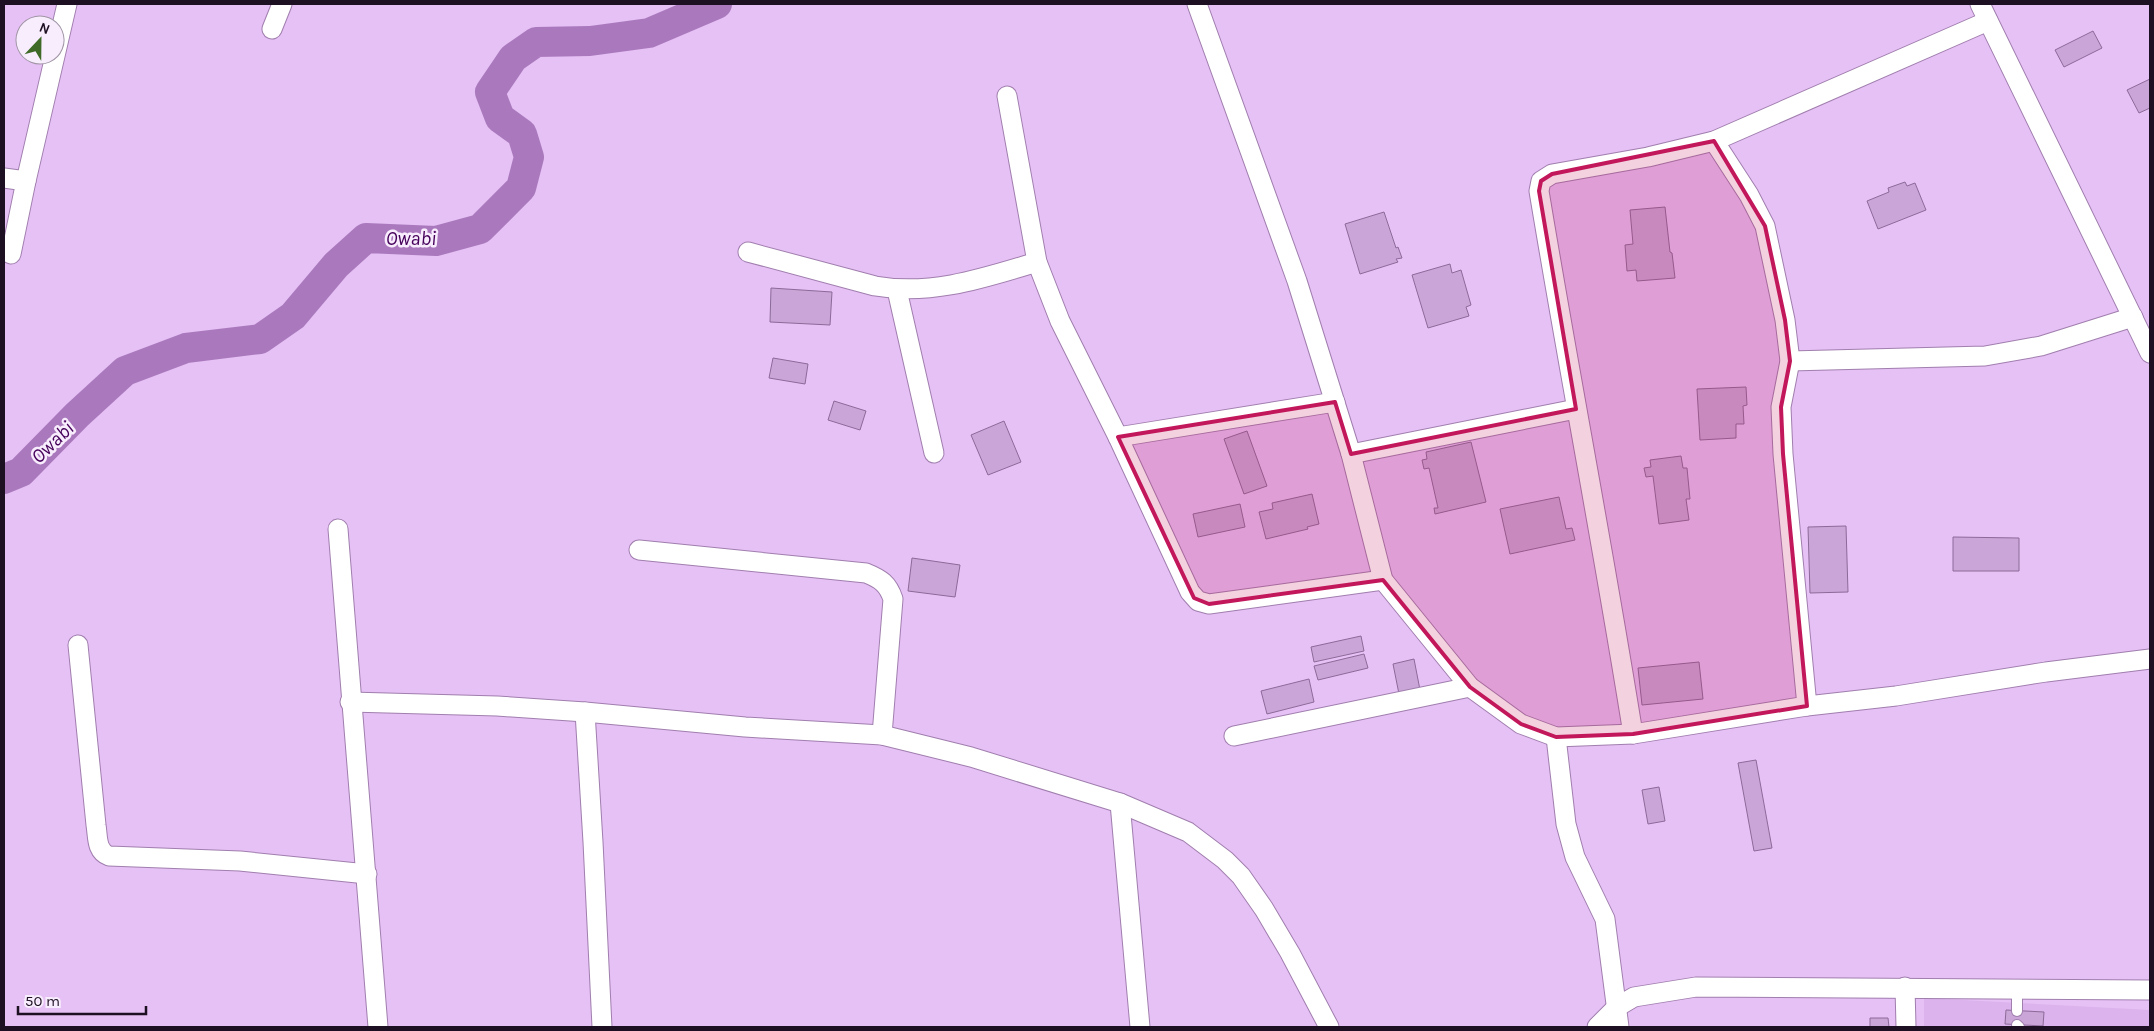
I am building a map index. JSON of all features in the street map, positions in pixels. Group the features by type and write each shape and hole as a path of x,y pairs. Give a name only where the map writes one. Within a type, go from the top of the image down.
{"street":[{"path":"11,254 67,4"},
{"path":"272,29 282,4"},
{"path":"1197,4 1297,281 1351,454 1383,580 1470,686 1521,724 1556,737 1633,734 1808,706 1896,696 2046,672 2150,659"},
{"path":"1980,4 2150,353"},
{"path":"1633,734 1606,565 1576,409 1538,191 1541,181 1552,174 1648,157 1714,141 1988,21"},
{"path":"1008,96 1037,262 1060,321 1118,437 1190,592 1198,601 1209,604 1383,580"},
{"path":"1714,141 1749,195 1765,226 1785,320 1790,361 1781,407 1782,454 1808,706"},
{"path":"4,178 26,181"},
{"path":"748,252 875,286 897,290 965,283 1037,262"},
{"path":"897,290 934,453"},
{"path":"1790,361 1985,356 2041,346 2133,317"},
{"path":"1118,437 1335,402"},
{"path":"1351,454 1576,409"},
{"path":"338,529 350,702 367,874 378,1027"},
{"path":"639,550 866,573 884,582 889,587 893,599 882,735"},
{"path":"78,645 96,826 99,849 102,852 109,856 240,861 367,874"},
{"path":"1234,736 1470,686"},
{"path":"350,702 496,706 745,727 882,735 971,757 1120,803 1188,832 1225,860 1241,876 1264,909 1329,1027"},
{"path":"584,712 594,842 602,1027"},
{"path":"1556,737 1566,824 1575,857 1605,919 1620,1027"},
{"path":"1120,803 1140,1027"},
{"path":"1597,1027 1617,1007 1634,997 1696,987 2150,990"},
{"path":"1905,987 1906,1027"}],"lane":[{"path":"2017,989 2017,1011"}],"highlighted area":[{"path":"1714,141 1765,226 1785,320 1790,361 1781,407 1783,454 1807,706 1633,734 1556,737 1521,724 1470,687 1383,580 1209,604 1194,598 1118,437 1335,402 1351,454 1576,409 1539,191 1541,181 1552,174"}],"shaded area":[{"path":"1924,998 2150,1010 2150,1027 1924,1027"}],"building":[{"path":"2093,31 2102,48 2064,67 2055,50"},
{"path":"2150,79 2150,108 2139,113 2127,90"},
{"path":"1905,182 1907,186 1915,183 1926,210 1878,229 1867,201 1889,192 1888,188"},
{"path":"1665,207 1675,278 1637,281 1636,270 1627,271 1625,245 1633,244 1630,210"},
{"path":"1384,212 1396,248 1398,247 1402,258 1396,259 1398,262 1360,274 1345,224"},
{"path":"1450,264 1452,273 1461,270 1471,305 1466,307 1469,316 1428,328 1412,275"},
{"path":"771,288 832,292 830,325 770,322"},
{"path":"773,358 808,364 805,384 769,378"},
{"path":"1746,387 1747,405 1743,406 1744,424 1736,424 1736,438 1700,440 1697,389"},
{"path":"834,401 866,411 860,430 828,420"},
{"path":"1004,421 1021,462 988,475 971,435"},
{"path":"1247,431 1267,486 1244,494 1224,439"},
{"path":"1471,442 1486,502 1435,514 1434,508 1438,508 1429,468 1424,469 1422,460 1427,459 1426,452"},
{"path":"1681,456 1683,468 1687,468 1690,499 1686,499 1689,520 1659,524 1653,476 1646,477 1644,468 1651,467 1650,460"},
{"path":"1312,494 1319,524 1307,527 1308,529 1266,539 1259,512 1273,509 1272,503"},
{"path":"1559,497 1566,529 1572,528 1575,540 1510,554 1500,509"},
{"path":"1240,504 1245,527 1198,537 1193,514"},
{"path":"1846,526 1848,592 1810,593 1808,527"},
{"path":"1953,537 2019,538 2019,571 1953,571"},
{"path":"912,558 960,565 955,597 908,591"},
{"path":"1361,636 1364,651 1314,662 1311,647"},
{"path":"1364,654 1368,668 1318,680 1314,666"},
{"path":"1414,659 1420,690 1399,694 1393,664"},
{"path":"1699,662 1703,699 1642,705 1638,668"},
{"path":"1309,679 1314,702 1267,714 1261,691"},
{"path":"1756,760 1772,848 1754,851 1738,763"},
{"path":"1659,787 1665,821 1648,824 1642,790"},
{"path":"2006,1010 2044,1012 2043,1026 2005,1024"},
{"path":"1870,1018 1888,1018 1889,1027 1870,1027"}],"waterway":[{"name":"Owabi","path":"4,479 21,472 77,415 125,371 186,348 260,339 293,316 336,265 366,238 436,241 480,229 521,188 529,157 522,134 500,118 490,92 513,58 536,42 590,41 649,33 717,4"}]}
